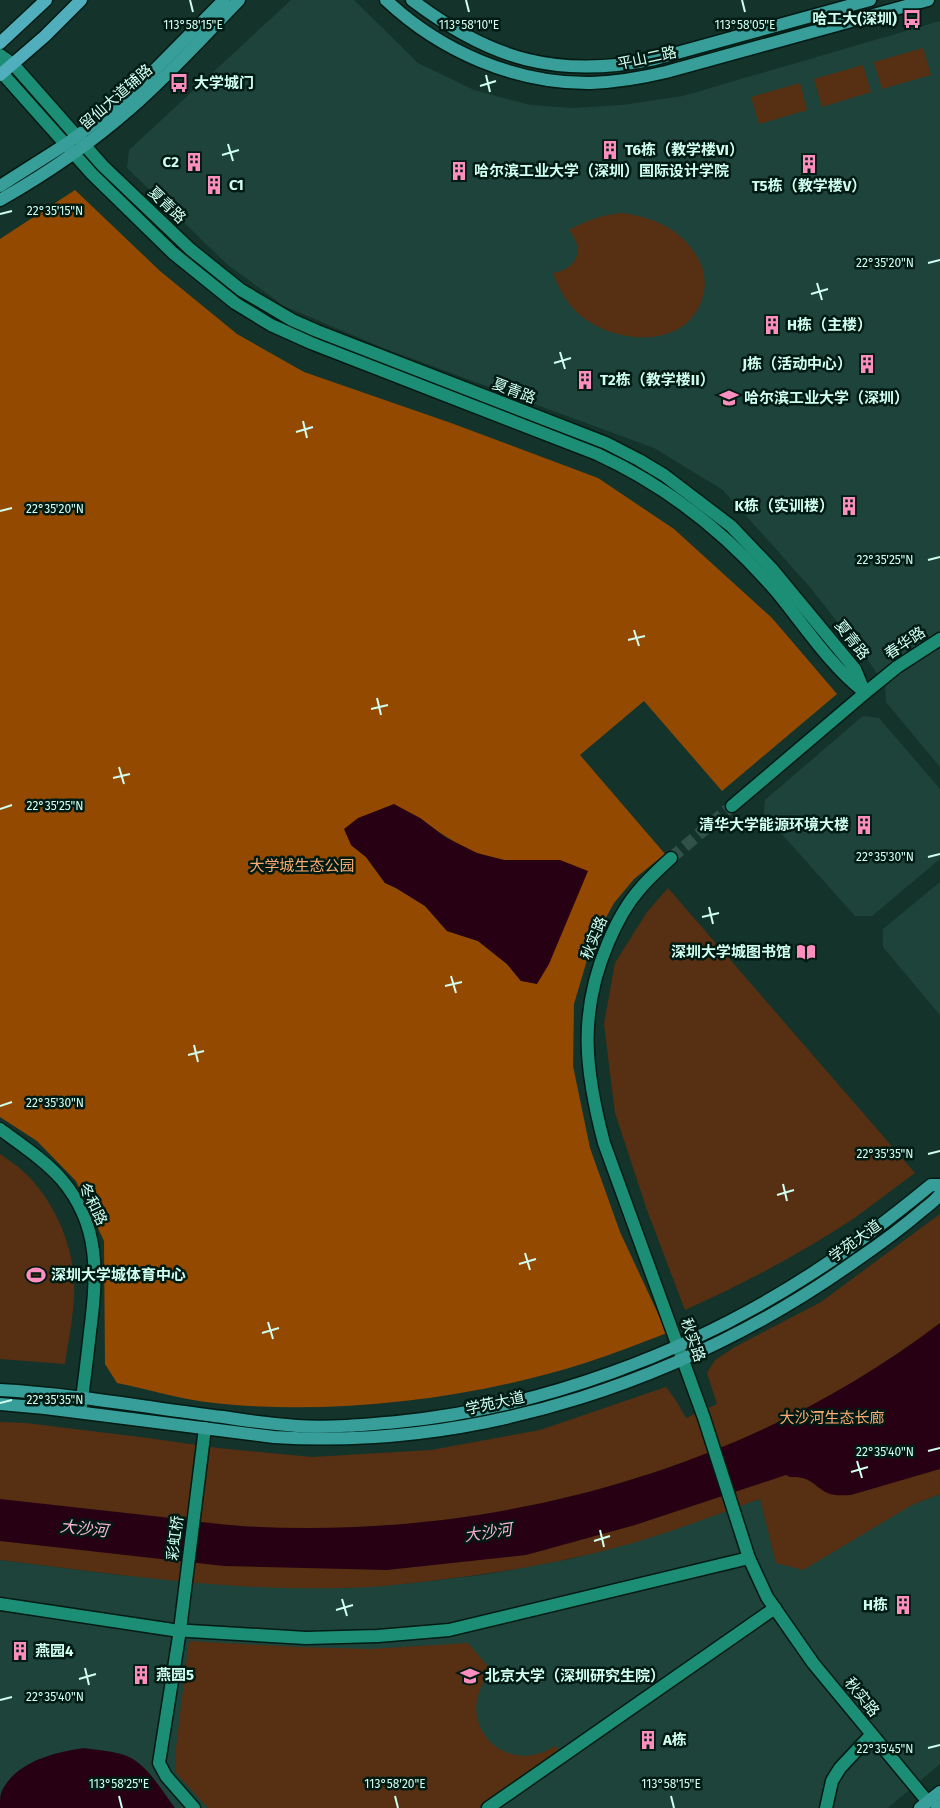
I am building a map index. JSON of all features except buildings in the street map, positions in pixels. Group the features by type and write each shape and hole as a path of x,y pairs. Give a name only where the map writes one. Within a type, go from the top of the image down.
{"main road":[{"path":"0,43 46,0"},
{"path":"1,72 45,36 81,0"}],"street":[{"name":"留仙大道辅路","path":"0,186 75,145 142,84 224,0"},
{"name":"留仙大道辅路","path":"0,200 75,145 134,106 239,0"},
{"name":"平山二路","path":"386,0 423,30 452,48 482,62 534,77 564,82 590,83 631,79 666,72 928,0"},
{"name":"平山二路","path":"412,0 455,30 486,46 518,58 553,65 587,68 624,65 655,59 870,0"},
{"name":"夏青路","path":"0,55 13,64 75,145 92,174 173,253 217,290 252,314 311,343 597,454 627,468 662,489 700,517 740,552 777,592 847,678 865,693"},
{"name":"夏青路","path":"1,72 75,145"},
{"name":"春华路","path":"865,693 897,667 940,639"},
{"path":"732,806 865,693"},
{"name":"秋实路","path":"671,858 638,890 618,920 601,959 591,996 587,1030 588,1063 593,1102 604,1143 704,1418 749,1558 767,1597 813,1664 931,1806"},
{"name":"冬和路","path":"0,1129 26,1148 60,1178 71,1192 90,1232 95,1258 95,1288 80,1412"},
{"name":"学苑大道","path":"0,1390 297,1426 354,1426 465,1413 549,1393 628,1367 678,1346 802,1280 841,1254 931,1185 940,1185"},
{"name":"学苑大道","path":"0,1404 80,1412 274,1437 308,1439 383,1436 458,1427 518,1415 615,1386 683,1359 767,1316 831,1278 916,1217 940,1194"},
{"name":"彩虹桥","path":"194,1808 166,1776 159,1763 184,1602 205,1428"},
{"path":"0,1604 173,1630 306,1638 378,1636 449,1630 749,1558"},
{"path":"488,1808 775,1608"},
{"path":"826,1808 832,1781 840,1768 871,1735"},
{"path":"931,1806 940,1792"}],"shaded area":[{"name":"哈尔滨工业大学（深圳）","path":"291,0 354,0 418,63 474,90 530,105 574,108 622,105 683,96 940,21 940,767 886,702 885,686 872,666 809,586 723,490 654,448 383,348 284,306 228,265 127,168 129,150"},
{"name":"清华大学能源环境大楼","path":"863,716 879,718 940,789 940,859 872,916 855,916 764,814 765,800"},
{"path":"940,882 940,1015 883,947 883,929"},
{"name":"北京大学（深圳研究生院）","path":"940,1494 940,1764 888,1808 0,1808 0,1560 120,1575 243,1586 340,1588 404,1584 482,1575 575,1558 760,1499 776,1563"}],"green space":[{"path":"923,48 931,75 882,89 874,62"},
{"path":"863,65 871,92 822,107 814,79"},
{"path":"800,83 807,110 759,124 751,97"},
{"name":"大学城生态公园","path":"75,190 160,271 237,334 304,372 451,423 598,478 674,529 772,618 837,694 722,791 644,701 580,755 665,854 634,879 614,903 592,943 574,1004 573,1066 590,1148 620,1232 667,1333 585,1363 542,1376 449,1395 353,1406 259,1406 202,1402 117,1383 105,1364 104,1241 76,1181 37,1141 0,1117 0,239","holes":["420,818 449,839 482,855 505,860 559,860 521,981 507,964 478,941 447,931 425,906 385,883 366,857 351,845"]},
{"path":"622,213 652,220 678,234 692,249 702,269 705,285 697,311 683,326 666,334 646,337 625,336 605,330 587,320 572,307 553,273 568,267 576,257 578,251 577,244 569,230 595,218"},
{"path":"668,888 915,1173 853,1219 813,1244 750,1279 685,1310 647,1210 615,1113 604,1024 615,963 647,912"},
{"name":"深圳大学城体育中心","path":"0,1154 24,1172 46,1198 55,1213 68,1245 74,1279 74,1296 65,1364 0,1359"},
{"name":"大沙河生态长廊","path":"940,1214 940,1494 912,1505 803,1570 776,1563 760,1499 658,1535 592,1554 489,1573 377,1587 298,1588 213,1584 127,1576 0,1560 0,1422 26,1423 218,1448 312,1457 431,1450 540,1430 666,1387 686,1418 717,1404 707,1373 715,1360 735,1347 821,1302"},
{"path":"189,1641 370,1649 468,1643 492,1671 480,1689 476,1707 479,1724 488,1739 500,1750 517,1755 535,1754 555,1746 560,1752 479,1808 208,1808 176,1773 175,1756"}],"water":[{"path":"394,804 420,818 445,837 477,853 504,860 560,860 588,871 549,964 537,984 521,981 507,964 478,941 447,931 425,906 385,883 366,857 351,845 344,829 358,818"},
{"name":"大沙河","path":"940,1323 940,1469 851,1495 830,1494 804,1478 786,1475 635,1525 526,1555 387,1570 224,1566 0,1541 0,1499 241,1526 333,1528 426,1522 518,1508 608,1486 697,1457 782,1420 863,1375"},
{"path":"84,1748 117,1753 135,1760 154,1779 175,1808 0,1808 1,1793 15,1773 36,1760 61,1752"}],"tunnel":[{"path":"671,858 732,806"}],"place":[{"name":"哈工大(深圳)","path":"912,19"},
{"name":"大学城门","path":"179,83"},
{"name":"T6栋（教学楼VI）","path":"610,150"},
{"name":"C2","path":"194,162"},
{"name":"T5栋（教学楼V）","path":"809,164"},
{"name":"哈尔滨工业大学（深圳）国际设计学院","path":"459,171"},
{"name":"C1","path":"214,185"},
{"name":"H栋（主楼）","path":"772,325"},
{"name":"J栋（活动中心）","path":"867,364"},
{"name":"T2栋（教学楼II）","path":"585,380"},
{"name":"哈尔滨工业大学（深圳）","path":"729,398"},
{"name":"K栋（实训楼）","path":"849,506"},
{"name":"清华大学能源环境大楼","path":"864,825"},
{"name":"深圳大学城图书馆","path":"806,952"},
{"name":"深圳大学城体育中心","path":"36,1275"},
{"name":"H栋","path":"903,1605"},
{"name":"燕园4","path":"20,1651"},
{"name":"燕园5","path":"141,1675"},
{"name":"北京大学（深圳研究生院）","path":"470,1676"},
{"name":"A栋","path":"648,1740"}]}
